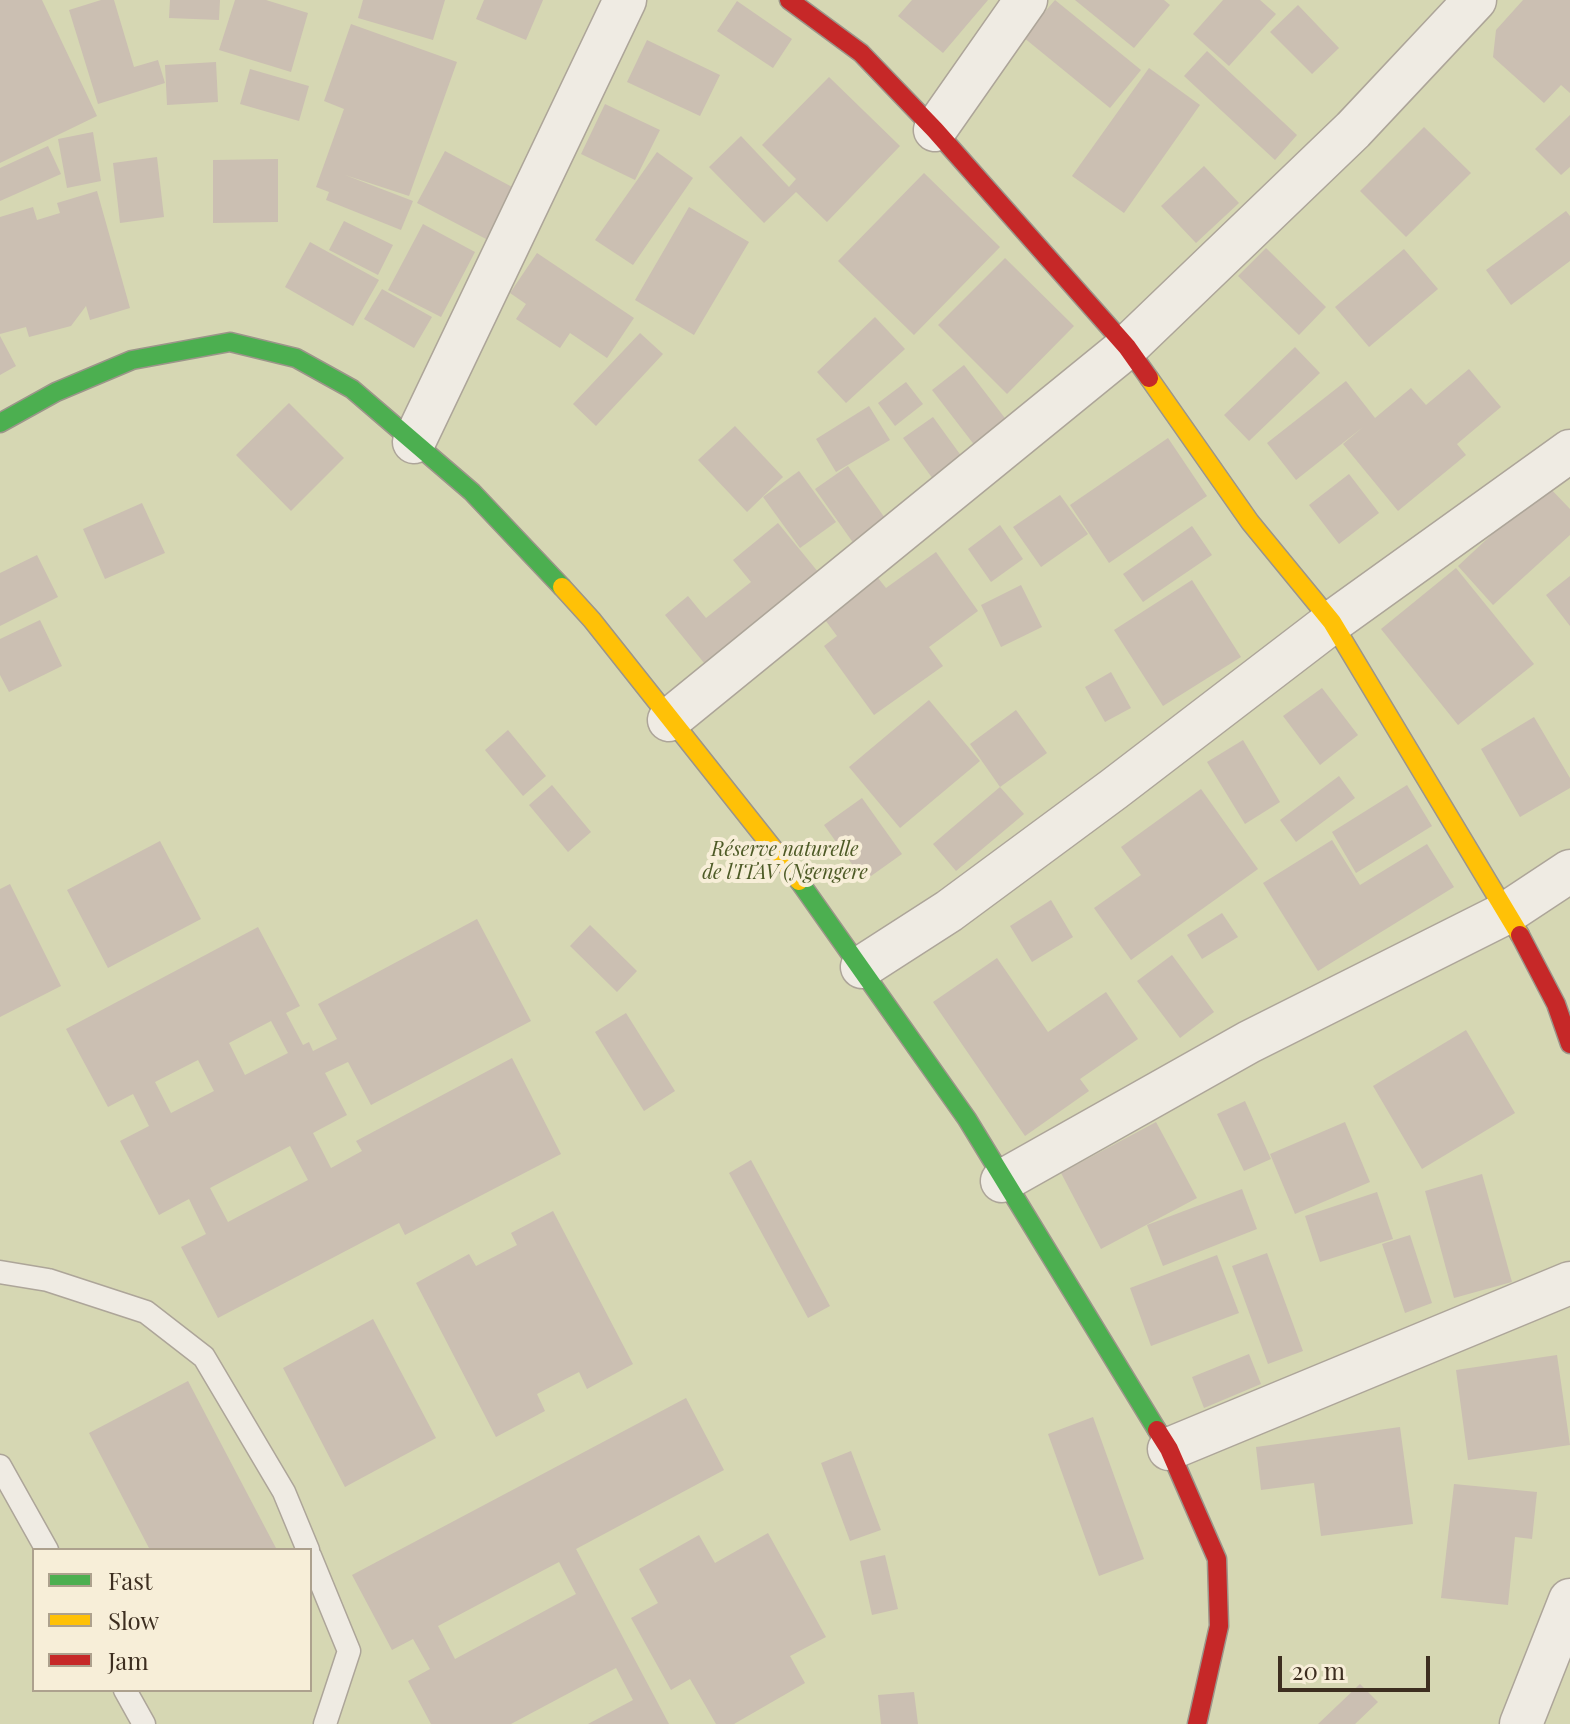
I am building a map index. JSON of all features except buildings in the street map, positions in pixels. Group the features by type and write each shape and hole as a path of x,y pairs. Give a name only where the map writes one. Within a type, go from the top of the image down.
{"street":[{"path":"414,442 625,0"},
{"path":"789,0 861,53 935,130 1127,347 1250,522 1332,622 1508,912 1556,1004 1570,1044"},
{"path":"935,130 1026,0"},
{"path":"669,720 1127,347 1353,130 1475,0"},
{"path":"0,423 56,392 132,360 230,342 296,358 352,389 472,492 553,577 592,620 785,862 862,967 967,1119 1002,1181 1169,1449 1217,1559 1219,1626 1197,1724"},
{"path":"862,967 975,892 1332,622 1570,451"},
{"path":"1002,1181 1249,1042 1508,912 1570,871"},
{"path":"1169,1449 1570,1283"},
{"path":"1521,1724 1570,1600"}],"lane":[{"path":"0,1272 48,1280 146,1312 204,1357 284,1492 307,1548"},
{"path":"0,1466 46,1548"},
{"path":"312,1561 349,1651 325,1724"},
{"path":"126,1692 144,1724"}],"green space":[{"name":"Réserve naturelle de l'ITAV (Ngengere","path":"0,0 1570,0 1570,1724 0,1724"}],"traffic: fast":[{"path":"0,423 56,392 132,360 230,342 296,358 352,389 472,492 562,587"},
{"path":"799,881 967,1119 1157,1430"}],"traffic: slow":[{"path":"1149,378 1250,522 1332,622 1520,935"},
{"path":"562,587 592,620 799,881"}],"traffic: jam":[{"path":"789,0 861,53 935,130 1127,347 1149,378"},
{"path":"1520,935 1556,1004 1570,1044"},
{"path":"1157,1430 1169,1449 1217,1559 1219,1626 1197,1724"}]}
